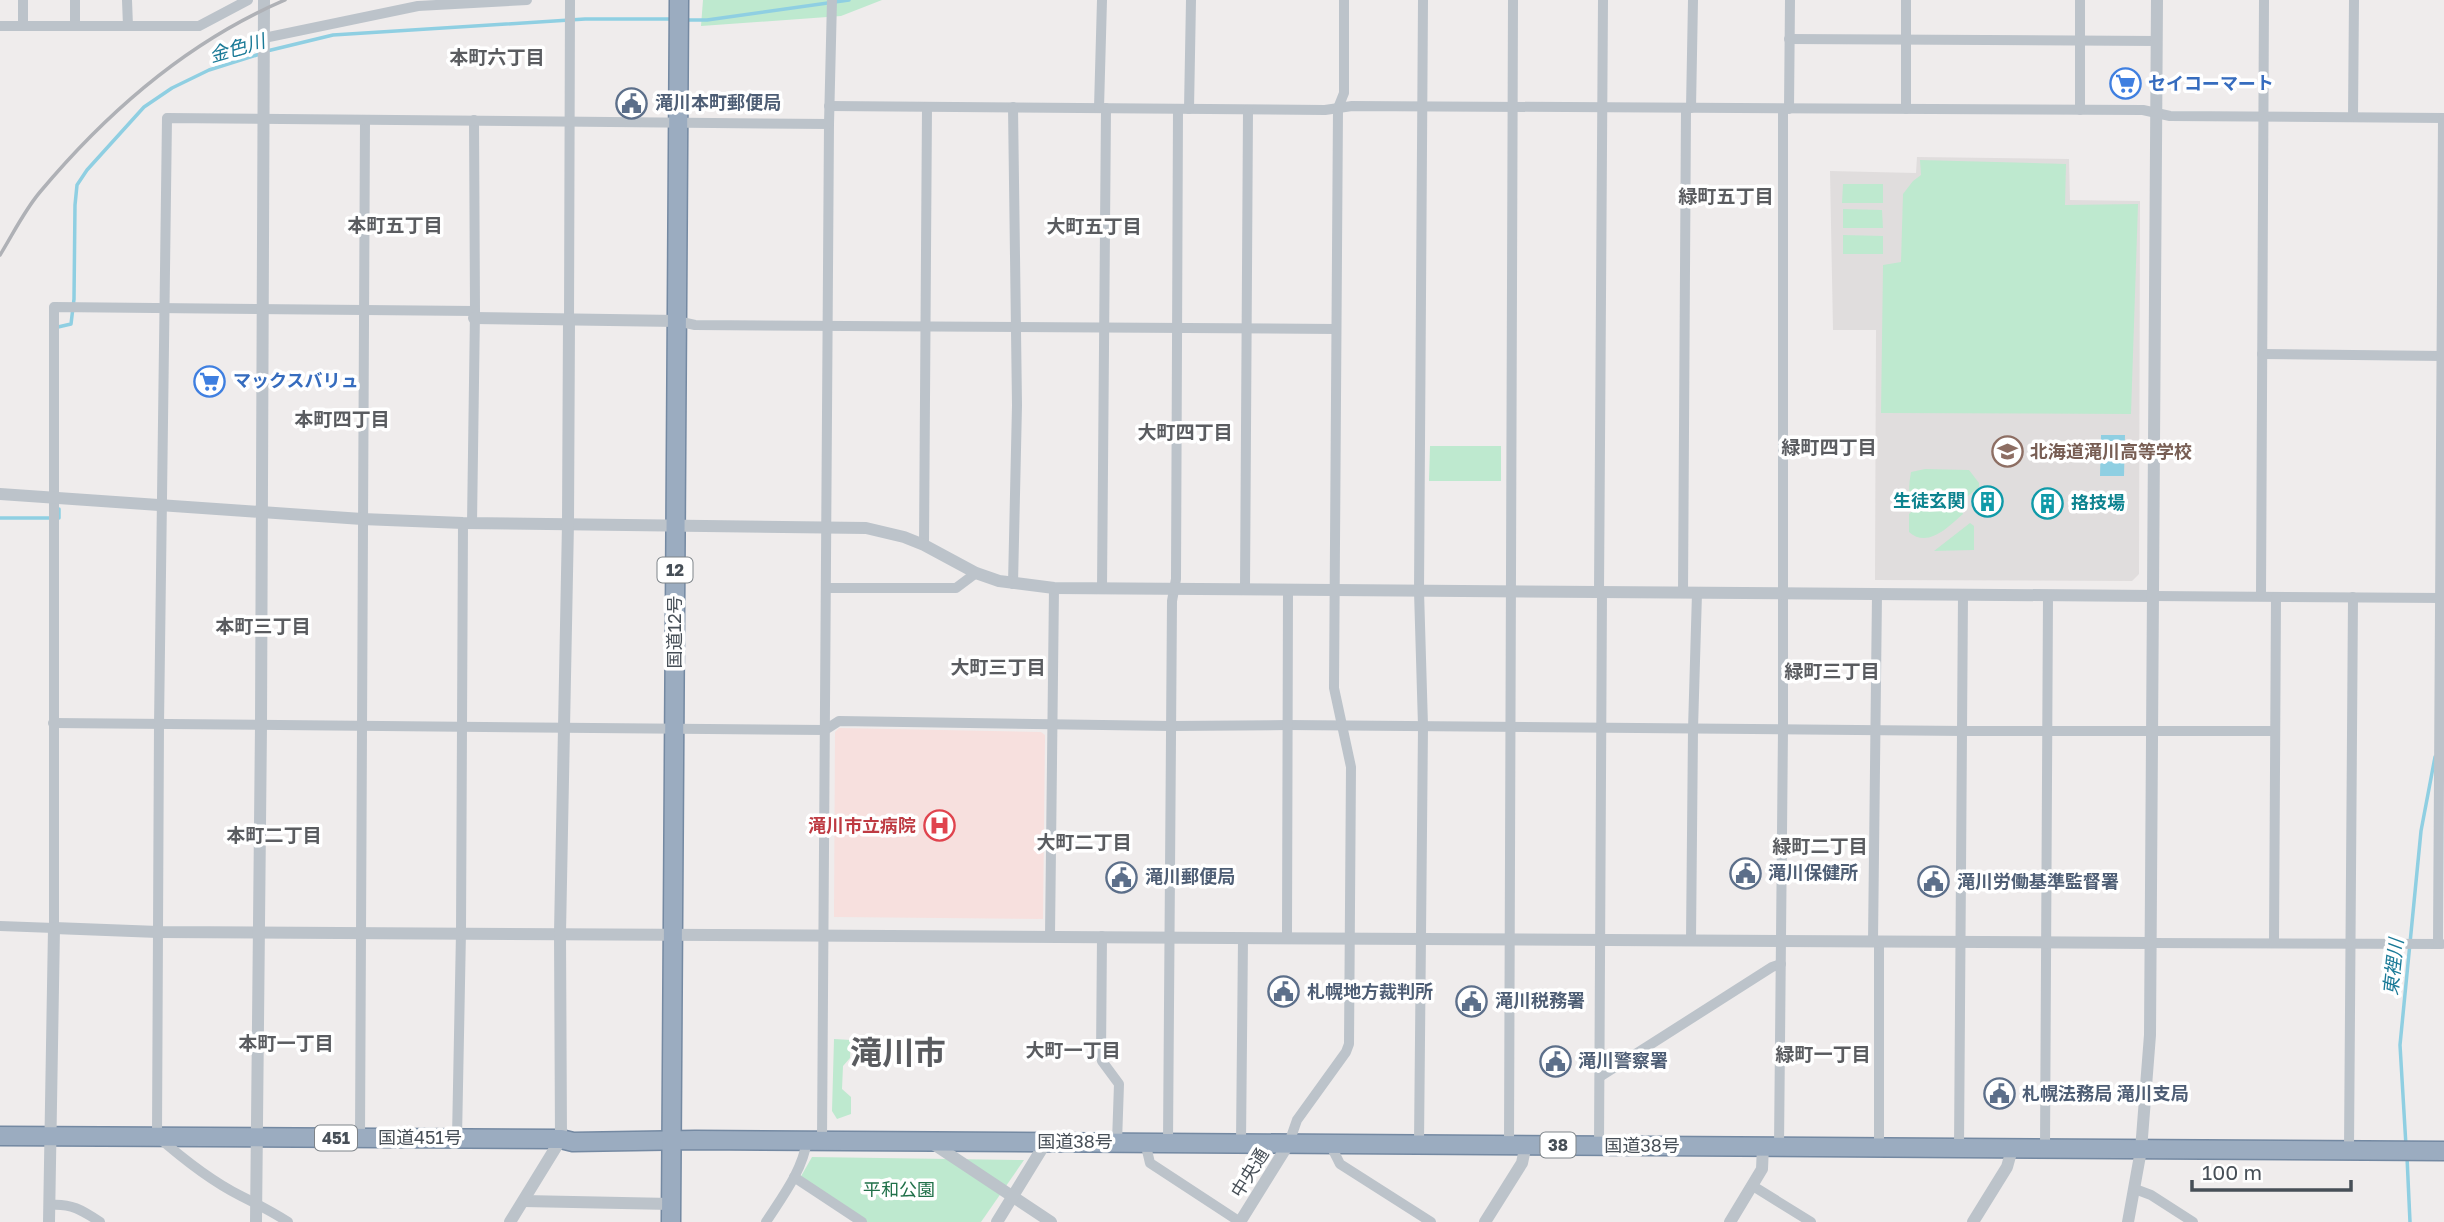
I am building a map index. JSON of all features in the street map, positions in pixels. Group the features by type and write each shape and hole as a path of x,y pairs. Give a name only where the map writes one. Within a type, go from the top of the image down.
{"highway":[{"name":"国道12号","path":"671,1213 679,0"},
{"name":"国道451号","path":"0,1136 561,1139 573,1142 671,1139"},
{"name":"国道38号","path":"671,1139 2444,1151"}],"street":[{"path":"23,0 23,25"},
{"path":"75,0 75,25"},
{"path":"127,0 128,26"},
{"path":"0,26 199,26 248,0"},
{"path":"256,1222 264,0"},
{"path":"264,38 418,6 527,0"},
{"path":"510,1222 561,1139 563,728 568,523 570,0"},
{"path":"766,1222 814,1140 823,934 832,0"},
{"path":"1102,0 1102,589"},
{"path":"1168,1142 1177,328 1184,109 1191,0"},
{"path":"1289,1143 1297,1120 1349,1044 1351,767 1335,688 1334,591 1338,108 1344,93 1345,0"},
{"path":"1419,1144 1423,726 1419,591 1423,0"},
{"path":"1485,1222 1522,1163 1518,1144 1509,939 1513,0"},
{"path":"1599,1145 1603,727 1602,0"},
{"path":"1683,593 1689,108 1693,0"},
{"path":"1730,1222 1753,1186 1771,1146 1781,964 1786,109 1790,0"},
{"path":"1906,0 1906,109"},
{"path":"2080,0 2080,110"},
{"path":"2128,1222 2141,1150 2150,1035 2157,0"},
{"path":"2261,596 2264,0"},
{"path":"2353,117 2354,0"},
{"path":"1789,39 2157,41"},
{"path":"0,926 158,932 2441,944 2443,118 2169,116 2157,112 2080,110 1422,107 1248,110 830,106"},
{"path":"924,545 927,107"},
{"path":"1013,107 1017,405 1013,584"},
{"path":"1245,589 1248,110"},
{"path":"288,1222 257,1202 241,1196 189,1162 157,1136 167,118 829,124"},
{"path":"360,1138 365,120"},
{"path":"457,1138 462,728 475,314 474,120"},
{"path":"49,1222 54,928 54,307 365,309 677,321 695,325 1336,329"},
{"path":"2262,354 2443,356"},
{"path":"0,494 262,513 467,524 866,528 924,545 976,573 1013,584 1054,588 2443,598"},
{"path":"827,588 956,588 976,573"},
{"path":"1050,936 1054,588"},
{"path":"1287,937 1288,590"},
{"path":"1691,940 1697,593"},
{"path":"1877,594 1875,730 1879,1148"},
{"path":"1959,1148 1963,594"},
{"path":"2045,1149 2048,595"},
{"path":"2274,943 2276,597"},
{"path":"2349,1150 2353,597"},
{"path":"53,723 825,730 839,721 1171,726 2274,731"},
{"path":"1102,936 1101,1056 1119,1084 1117,1142"},
{"path":"1241,1143 1244,938"},
{"path":"1601,1076 1772,967 1781,964"},
{"path":"929,1141 1051,1222"},
{"path":"998,1222 1046,1142"},
{"path":"1145,1142 1150,1163 1240,1222"},
{"name":"中央通","path":"1240,1222 1289,1143"},
{"path":"1330,1144 1340,1164 1431,1222"},
{"path":"1973,1222 2007,1167 2012,1149"},
{"path":"794,1177 862,1222"},
{"path":"1753,1186 1811,1222"},
{"path":"2135,1189 2151,1195 2193,1222"},
{"path":"524,1201 671,1213"},
{"path":"49,1205 65,1204 77,1207 100,1222"}],"shaded area":[{"name":"北海道滝川高等学校","path":"1917,157 2069,159 2070,200 2140,201 2139,574 2132,581 1875,580 1876,330 1833,330 1830,171 1916,173"},
{"name":"滝川市立病院","path":"839,728 1041,732 1045,735 1043,919 834,917 835,732"}],"green space":[{"path":"703,0 882,0 841,16 701,26"},
{"path":"1920,160 2066,164 2065,205 2138,204 2131,414 1881,413 1883,265 1901,262 1903,194 1921,175"},
{"path":"1843,184 1883,184 1883,203 1842,203"},
{"path":"1843,209 1882,210 1883,228 1843,228"},
{"path":"1843,235 1883,236 1883,254 1843,254"},
{"path":"1430,446 1501,446 1501,481 1429,481"},
{"path":"1925,469 1969,470 1979,487 1959,503 1918,501 1910,495 1911,472"},
{"path":"1919,508 1961,508 1963,514 1938,534 1923,538 1909,532 1909,514"},
{"path":"1970,523 1974,526 1974,550 1934,551"},
{"path":"834,1039 851,1040 850,1058 843,1066 842,1089 851,1097 851,1114 837,1119 832,1111"},
{"name":"平和公園","path":"812,1157 1024,1160 981,1222 867,1222 800,1178"}],"water":[{"path":"2101,435 2125,435 2124,476 2100,476"}],"waterway":[{"name":"金色川","path":"685,20 707,20 849,0"},
{"name":"金色川","path":"267,51 333,35 585,19 673,19"},
{"name":"金色川","path":"58,327 71,324 77,185 87,170 144,107 172,88 209,70 260,54"},
{"name":"金色川","path":"0,518 59,518 59,509"},
{"name":"東裡川","path":"2406,1146 2400,1045 2421,831 2435,757"},
{"name":"東裡川","path":"2407,1157 2410,1222"}],"railway":[{"path":"0,255 40,192 93,134 122,107 152,81 216,36 285,0"}],"place":[{"name":"セイコーマート","path":"2125,84"},
{"name":"滝川本町郵便局","path":"632,103"},
{"name":"マックスバリュ","path":"210,381"},
{"name":"北海道滝川高等学校","path":"2007,452"},
{"name":"生徒玄関","path":"1988,501"},
{"name":"挌技場","path":"2048,503"},
{"name":"滝川市立病院","path":"939,826"},
{"name":"滝川保健所","path":"1745,873"},
{"name":"滝川郵便局","path":"1122,877"},
{"name":"滝川労働基準監督署","path":"1934,882"},
{"name":"札幌地方裁判所","path":"1284,992"},
{"name":"滝川税務署","path":"1472,1001"},
{"name":"滝川警察署","path":"1555,1061"},
{"name":"札幌法務局 滝川支局","path":"1999,1094"}],"district":[{"name":"本町六丁目","path":"497,57"},
{"name":"緑町五丁目","path":"1726,196"},
{"name":"本町五丁目","path":"395,225"},
{"name":"大町五丁目","path":"1094,226"},
{"name":"本町四丁目","path":"342,419"},
{"name":"大町四丁目","path":"1185,432"},
{"name":"緑町四丁目","path":"1829,447"},
{"name":"本町三丁目","path":"263,626"},
{"name":"大町三丁目","path":"998,667"},
{"name":"緑町三丁目","path":"1832,671"},
{"name":"本町二丁目","path":"274,835"},
{"name":"大町二丁目","path":"1084,842"},
{"name":"緑町二丁目","path":"1820,846"},
{"name":"本町一丁目","path":"286,1043"},
{"name":"大町一丁目","path":"1073,1050"},
{"name":"滝川市","path":"898,1053"},
{"name":"緑町一丁目","path":"1823,1054"}]}
